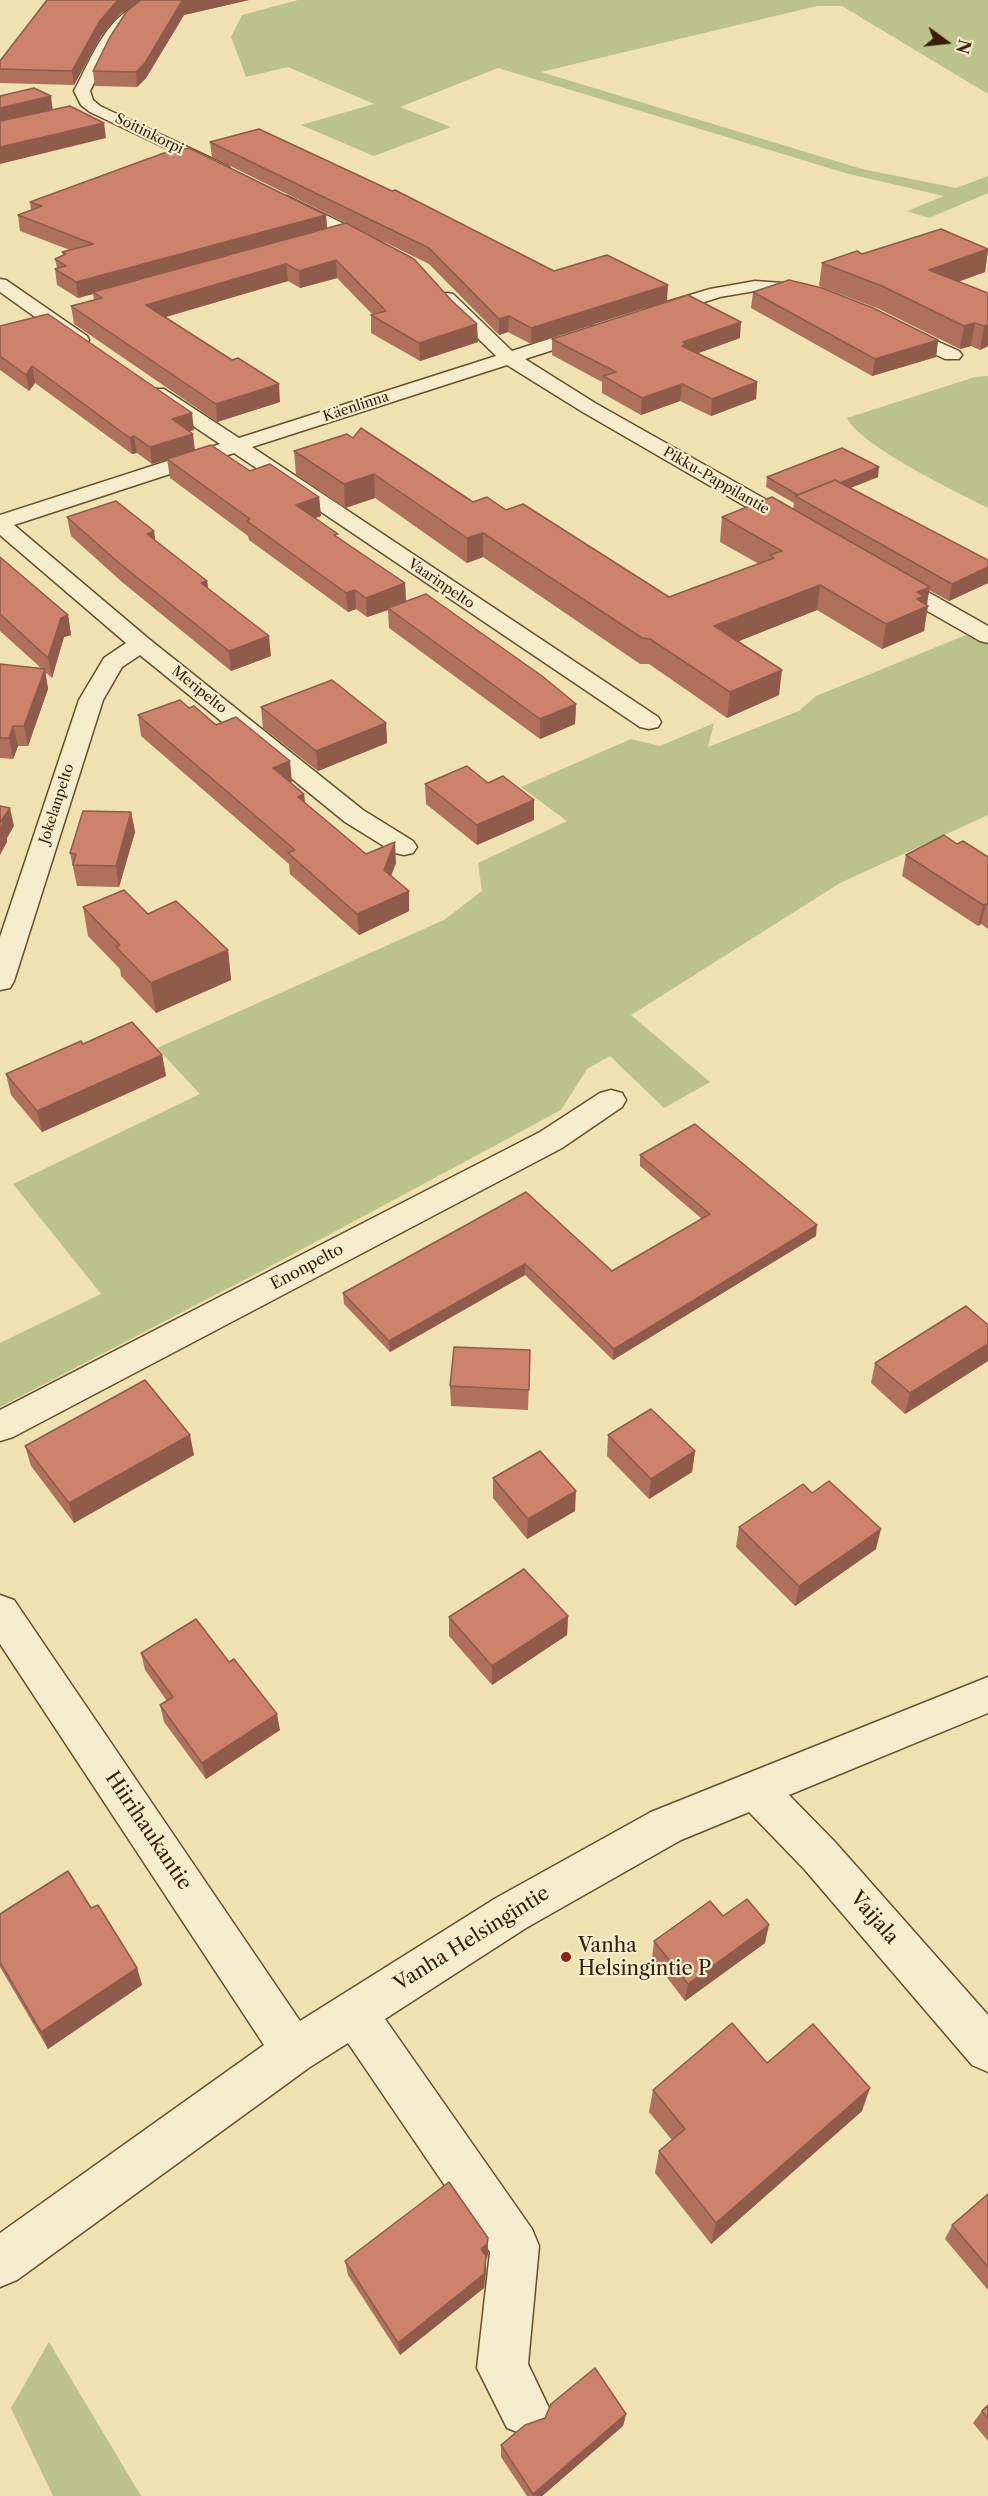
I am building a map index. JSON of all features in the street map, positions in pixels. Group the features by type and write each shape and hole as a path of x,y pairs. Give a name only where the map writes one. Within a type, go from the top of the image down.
{"street":[{"name":"Soitinkorpi","path":"164,0 142,6 126,15 106,44 82,91 86,102 95,109 232,174"},
{"path":"74,114 95,109"},
{"path":"274,195 391,254"},
{"path":"319,239 349,232"},
{"path":"633,319 712,293 765,284 803,290 839,303"},
{"path":"0,285 93,348"},
{"path":"437,288 461,314 509,358"},
{"path":"23,322 69,309"},
{"path":"880,322 952,355"},
{"name":"Käenlinna","path":"0,523 610,326"},
{"name":"Pikku-Pappilantie","path":"509,358 588,407 815,537"},
{"name":"Vaarinpelto","path":"140,381 649,722"},
{"name":"Meripelto","path":"0,523 141,644 354,816 404,847"},
{"path":"866,566 988,636"},
{"name":"Jokelanpelto","path":"0,981 91,700 112,663 141,644"},
{"name":"Enonpelto","path":"0,1427 551,1140 611,1100"},
{"name":"Hiirihaukantie","path":"0,1612 294,2051"},
{"name":"Vanha Helsingintie","path":"0,2263 294,2051 511,1913 656,1832 988,1695"},
{"name":"Vaijala","path":"756,1791 820,1856 988,2049"},
{"path":"354,2013 515,2246 502,2368 525,2410"}],"green space":[{"path":"298,0 988,0 988,94 842,6 817,6 541,72 862,169 956,188 988,176 988,193 929,218 907,211 944,196 849,174 498,68 400,107 451,127 374,156 301,125 374,104 288,67 246,77 231,37 242,15"},
{"path":"988,376 988,508 889,455 870,442 847,418 975,377"},
{"path":"966,635 988,645 988,815 840,883 631,1015 710,1082 664,1108 610,1056 587,1069 561,1110 269,1267 0,1407 0,1343 101,1294 13,1184 200,1094 157,1048 444,920 482,891 478,863 567,821 521,787 631,739 660,746 714,723 708,747 799,711 816,696"},
{"path":"49,2342 141,2496 53,2496 11,2408"}],"building":[{"path":"47,0 118,0 99,22 72,71 0,69 0,61"},
{"path":"141,0 186,0 182,1 145,63 136,72 93,71 110,37 127,11"},
{"path":"34,88 51,96 0,108 0,96"},
{"path":"70,106 104,123 0,147 0,121"},
{"path":"259,129 392,191 395,190 554,271 607,255 668,285 531,328 509,316 499,319 429,248 210,142"},
{"path":"189,148 326,215 76,282 55,269 66,266 55,259 66,254 62,252 93,244 18,215 42,206 30,202 164,153"},
{"path":"346,223 414,259 452,301 477,324 419,343 371,315 386,311 336,260 299,271 286,264 146,305 232,360 238,358 279,384 216,404 71,306 102,298 93,292"},
{"path":"941,229 988,249 929,270 988,293 988,325 975,323 964,326 882,286 822,263 857,251 862,254"},
{"path":"789,280 822,288 873,308 938,340 875,359 753,292"},
{"path":"688,295 741,322 683,342 686,344 682,346 757,382 712,399 682,384 642,398 603,376 616,372 552,339"},
{"path":"48,314 192,413 172,419 193,434 150,447 134,436 130,438 32,366 26,375 0,356 0,326"},
{"path":"361,428 473,502 487,497 506,510 523,504 669,597 774,558 770,555 782,551 722,517 772,497 930,587 917,592 924,596 917,599 928,606 886,624 820,585 714,626 782,670 730,692 650,639 642,638 483,533 467,538 374,474 344,484 294,451 347,434 353,438"},
{"path":"211,445 250,471 270,464 319,497 296,505 338,534 334,535 405,583 366,598 355,590 346,593 167,459"},
{"path":"842,448 879,467 840,483 835,480 798,495 767,477"},
{"path":"835,480 988,560 988,567 952,584 795,496"},
{"path":"116,501 154,531 147,534 207,581 201,583 269,636 229,651 119,563 67,517"},
{"path":"0,557 68,615 61,618 48,658 0,614"},
{"path":"426,594 542,676 576,704 540,719 388,608"},
{"path":"0,664 45,669 24,726 13,726 9,738 0,738"},
{"path":"332,680 386,723 316,751 261,707"},
{"path":"180,700 189,708 194,706 216,725 236,717 290,761 273,768 304,794 298,797 366,854 395,842 384,870 409,891 357,914 288,853 295,850 138,715"},
{"path":"467,766 488,783 503,776 534,800 477,825 425,784"},
{"path":"0,806 10,808 1,821 3,823 0,829"},
{"path":"83,811 131,812 116,866 73,865 76,854 70,853"},
{"path":"944,835 957,844 963,841 988,857 988,905 983,905 906,855"},
{"path":"124,890 148,914 176,901 228,950 151,983 116,947 120,945 83,907"},
{"path":"132,1022 162,1055 37,1111 6,1074 81,1041 83,1044"},
{"path":"695,1124 817,1225 614,1349 525,1264 389,1341 343,1293 526,1192 612,1271 710,1214 640,1155"},
{"path":"966,1306 988,1325 988,1344 910,1393 875,1363"},
{"path":"454,1347 530,1350 529,1390 450,1386"},
{"path":"145,1380 190,1435 69,1503 25,1446"},
{"path":"651,1409 695,1451 651,1479 608,1435"},
{"path":"540,1451 576,1491 528,1519 493,1478"},
{"path":"829,1481 881,1529 799,1586 739,1527 803,1484 812,1493"},
{"path":"524,1569 568,1616 492,1666 449,1617"},
{"path":"196,1619 229,1662 234,1659 277,1714 202,1763 160,1705 173,1697 141,1653"},
{"path":"68,1871 91,1908 98,1905 137,1968 41,2032 0,1962 0,1914"},
{"path":"747,1899 769,1925 688,1984 654,1941 710,1901 723,1916"},
{"path":"732,2023 767,2063 813,2024 870,2088 716,2223 659,2151 685,2129 653,2090"},
{"path":"449,2182 488,2238 487,2244 481,2249 486,2256 484,2274 398,2343 345,2261"},
{"path":"988,2194 988,2267 952,2225"},
{"path":"595,2368 626,2414 533,2494 501,2445 525,2425 545,2418 551,2404"},
{"path":"988,2405 988,2419 982,2411"}],"place":[{"name":"Vanha Helsingintie P","path":"566,1957"}]}
